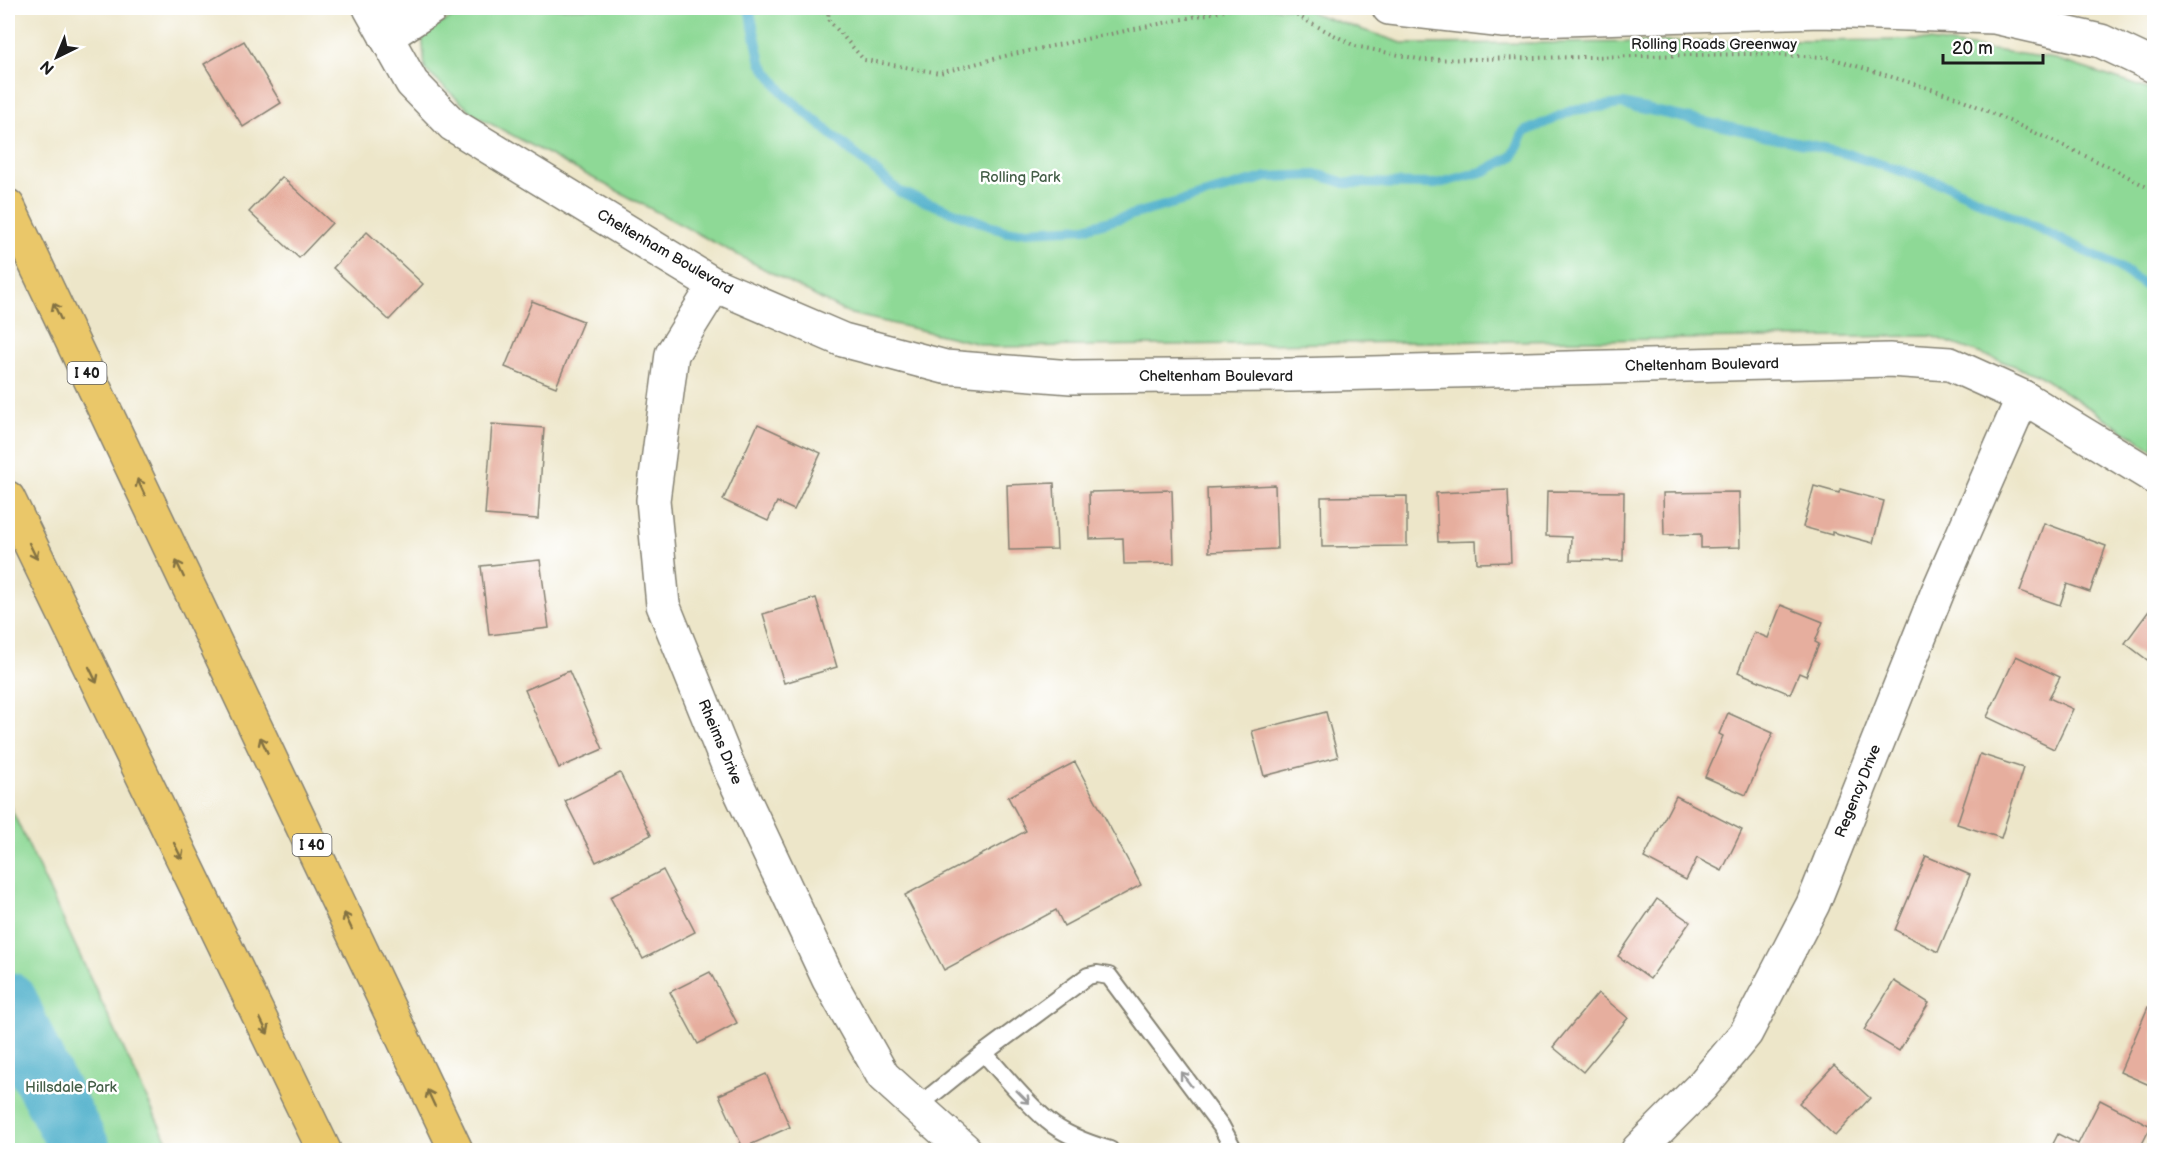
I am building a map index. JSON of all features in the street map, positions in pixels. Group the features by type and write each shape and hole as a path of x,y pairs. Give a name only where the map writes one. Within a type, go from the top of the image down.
{"highway":[{"name":"I 40","path":"8,206 456,1150"},
{"path":"8,498 324,1150"}],"street":[{"name":"Cheltenham Boulevard","path":"370,8 412,83 453,125 715,285 843,340 945,367 1071,377 1278,375 1889,360 1950,364 2024,397 2154,477"},
{"path":"386,38 431,8"},
{"path":"1389,8 1504,21 1821,9 1994,17 2101,41 2154,66"},
{"name":"Rheims Drive","path":"715,285 672,354 653,500 663,604 727,763 828,980 883,1076 965,1150"},
{"name":"Regency Drive","path":"1638,1150 1702,1086 1746,1033 1813,904 1938,591 2024,397"}],"lane":[{"path":"917,1107 984,1053 1088,976 1097,974 1108,976 1221,1126 1234,1150"},
{"path":"984,1053 1016,1090 1049,1122 1091,1144 1110,1150"}],"path":[{"path":"829,8 828,19 864,60 940,73 1009,55 1236,8"},
{"name":"Rolling Roads Greenway","path":"1256,8 1290,12 1355,46 1423,60 1748,54 1827,57 1957,97 2114,169 2154,191"}],"green space":[{"name":"Rolling Park","path":"471,8 1305,8 1312,13 1405,44 1922,40 2056,59 2154,91 2154,450 2037,374 1931,336 993,347 847,313 476,116 425,70 422,33"},
{"name":"Hillsdale Park","path":"8,802 171,1150 8,1150"}],"building":[{"path":"244,41 281,103 243,127 204,64"},
{"path":"282,177 332,223 299,258 249,212"},
{"path":"367,232 423,284 389,320 333,268"},
{"path":"532,301 583,321 556,387 505,367"},
{"path":"492,424 544,428 538,519 485,515"},
{"path":"758,424 821,453 794,510 777,502 768,521 723,500"},
{"path":"1054,483 1057,549 1009,550 1007,485"},
{"path":"1275,485 1277,549 1209,552 1207,488"},
{"path":"1814,486 1839,493 1840,489 1884,501 1873,543 1803,527"},
{"path":"1172,490 1174,563 1124,564 1123,538 1090,539 1089,492"},
{"path":"1508,490 1511,562 1477,563 1476,541 1438,542 1436,493"},
{"path":"1547,491 1624,492 1623,561 1570,560 1571,537 1546,536"},
{"path":"1739,492 1740,547 1701,548 1701,534 1664,535 1663,493"},
{"path":"1407,496 1407,546 1322,547 1321,497"},
{"path":"2044,523 2106,546 2090,592 2067,584 2060,605 2020,591"},
{"path":"540,560 549,628 489,635 481,566"},
{"path":"816,598 837,667 784,683 763,614"},
{"path":"2154,604 2154,665 2125,643"},
{"path":"1781,605 1823,622 1815,642 1819,644 1806,676 1799,673 1790,694 1738,672 1754,632 1768,638"},
{"path":"2016,656 2060,677 2049,698 2073,709 2054,749 1987,717"},
{"path":"569,671 603,749 559,768 525,690"},
{"path":"1326,712 1338,757 1264,776 1252,731"},
{"path":"1728,713 1773,733 1746,795 1705,777 1723,736 1719,734"},
{"path":"1980,754 2023,768 2001,838 1957,824"},
{"path":"1075,762 1141,885 1064,926 1056,910 944,970 905,895 1026,831 1008,797"},
{"path":"620,773 651,835 596,862 565,801"},
{"path":"1676,796 1742,830 1722,871 1697,858 1686,880 1644,858"},
{"path":"1926,856 1970,875 1938,952 1895,930"},
{"path":"663,870 695,932 643,959 610,897"},
{"path":"1657,899 1690,922 1650,979 1618,956"},
{"path":"710,972 737,1023 698,1044 670,992"},
{"path":"1894,981 1929,1003 1899,1051 1864,1030"},
{"path":"1598,993 1628,1018 1583,1072 1553,1047"},
{"path":"2148,1007 2154,1010 2154,1087 2120,1072"},
{"path":"1834,1065 1870,1098 1835,1136 1799,1103"},
{"path":"766,1074 790,1127 743,1148 719,1095"},
{"path":"2100,1100 2151,1126 2139,1150 2050,1150 2058,1134 2078,1144"}],"waterway":[{"path":"749,8 761,63 785,95 900,192 1007,232 1085,228 1267,177 1319,175 1345,183 1436,184 1485,171 1513,156 1524,132 1573,110 1622,104 1841,152 1949,186 2119,267 2154,292"},
{"path":"8,1002 31,1055 81,1150"}]}
